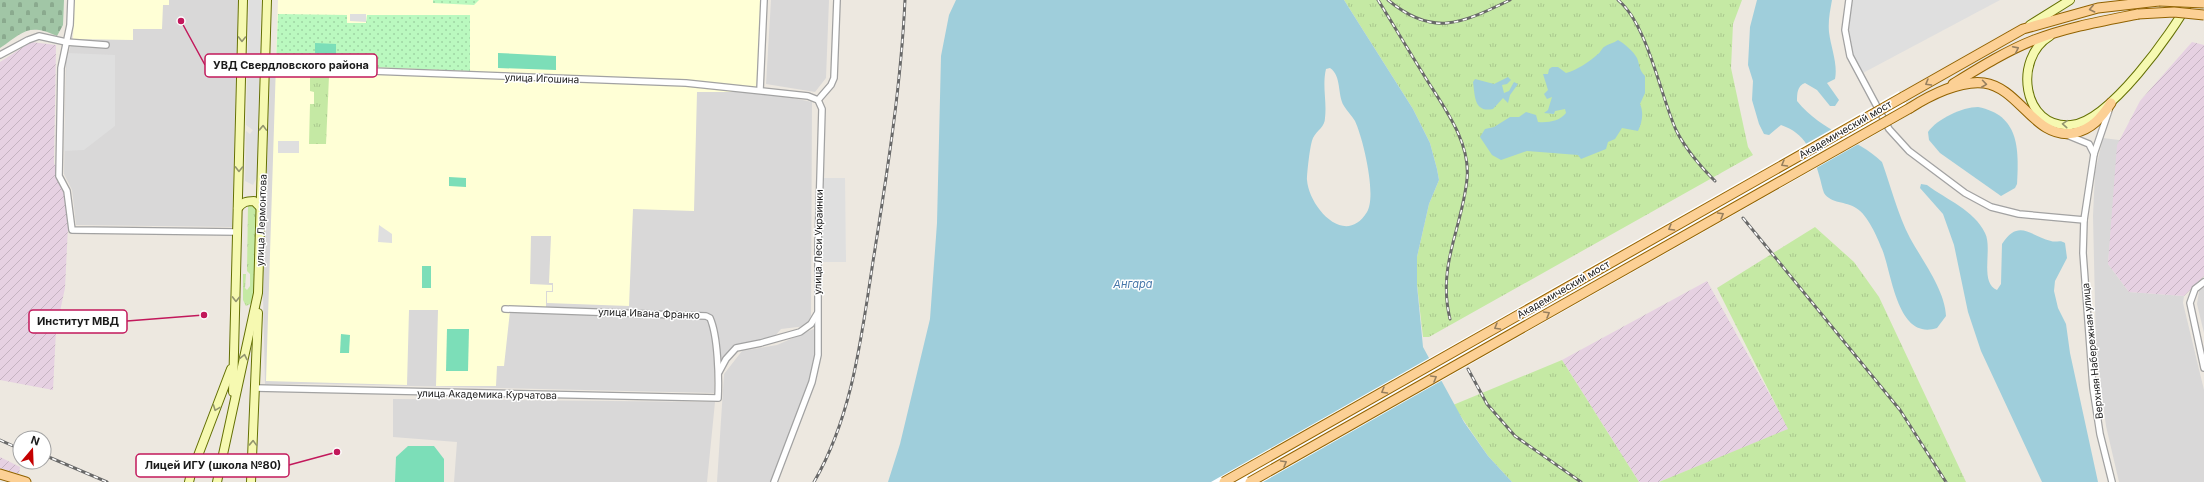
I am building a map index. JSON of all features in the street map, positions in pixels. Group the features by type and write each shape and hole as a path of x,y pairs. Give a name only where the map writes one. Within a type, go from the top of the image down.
{"main road":[{"name":"улица Лермонтова","path":"228,437 234,358 243,0"},
{"name":"улица Лермонтова","path":"218,482 258,293 268,0"},
{"path":"2023,29 2070,0"},
{"path":"1933,96 1963,84 1972,83 1990,85 2005,92 2046,127 2064,134 2080,131 2091,126 2102,116 2158,47 2190,0"},
{"name":"Академический мост","path":"1224,482 2023,29 2098,8 2159,1 2204,3"},
{"path":"1933,96 2004,54 2032,41 2052,34 2087,24 2138,14 2174,12 2204,15"},
{"path":"2052,34 2038,46 2027,70 2028,94 2036,110 2049,121 2070,125 2091,119 2112,104"},
{"name":"Академический мост","path":"1250,482 1933,96"},
{"path":"238,208 242,204 249,201 257,203 261,208"},
{"path":"251,482 258,293"},
{"path":"189,482 234,358"},
{"path":"0,474 26,482"}],"street":[{"path":"71,0 61,68 59,176 67,191 72,230 237,232"},
{"path":"760,90 764,0"},
{"path":"818,100 832,85 834,78 837,0"},
{"path":"1849,0 1845,25 1850,56 1889,129 1909,151 1965,193 1991,207 2019,214 2084,220"},
{"path":"0,56 16,46 39,36 66,42 106,45"},
{"name":"улица Игошина","path":"265,67 635,81 760,90 814,96 818,100"},
{"name":"улица Леси Украинки","path":"774,482 812,382 820,342 818,313 822,109 818,100"},
{"name":"Верхняя Набережная улица","path":"2112,104 2094,154 2084,220 2083,253 2093,388 2100,434 2112,482"},
{"path":"2064,134 2089,144 2094,154"},
{"path":"2204,282 2195,289 2190,303 2204,368"},
{"name":"улица Ивана Франко","path":"505,309 706,316 712,322 719,372 718,398"},
{"path":"719,372 728,355 736,348 761,343 800,332 811,324 818,313"},
{"name":"улица Академика Курчатова","path":"255,388 718,398"}],"shaded area":[{"path":"74,0 238,0 232,227 76,225 72,190 64,174 66,60 73,39"},
{"path":"74,0 169,0 169,5 163,5 162,29 133,29 133,40 73,39"},
{"path":"249,0 261,0 257,177 253,185 245,181 246,131 250,134 253,130 246,125"},
{"path":"278,0 761,0 756,92 697,92 694,211 633,209 629,306 547,303 547,292 553,292 553,283 549,283 551,236 531,236 530,284 552,285 552,291 546,291 546,312 510,311 504,366 497,366 496,386 436,386 438,310 409,310 407,385 266,381"},
{"path":"771,0 829,0 826,78 815,92 766,84"},
{"path":"1853,0 2000,0 1861,74 1851,52 1847,26"},
{"path":"350,14 366,14 366,22 350,21"},
{"path":"31,42 56,45 54,163 65,188 68,227 65,288 56,330 53,390 0,380 0,62"},
{"path":"2192,42 2204,45 2204,276 2184,296 2129,292 2108,264 2117,145 2140,101"},
{"path":"67,53 115,55 115,126 84,150 64,151"},
{"path":"270,72 764,92 812,102 811,316 806,326 781,329 769,343 733,349 714,370 714,393 265,384 263,293"},
{"path":"2103,138 2119,140 2108,264 2129,292 2184,296 2183,303 2204,390 2204,482 2119,482 2106,426 2096,348 2093,216 2095,172"},
{"path":"278,141 299,141 299,153 278,153"},
{"path":"821,178 845,178 846,262 822,262"},
{"path":"379,225 392,234 392,243 378,242"},
{"path":"1707,281 1789,429 1659,482 1639,482 1562,360"},
{"path":"2204,287 2204,333 2197,304 2199,291"},
{"path":"818,327 815,361 794,425 771,482 717,482 724,374 742,351 777,345"},
{"path":"393,399 715,402 707,482 454,482 457,442 393,437"},
{"path":"0,457 12,463 12,470 20,470 19,474 0,468"}],"green space":[{"path":"0,0 64,0 63,25 57,36 39,30 27,31 0,48"},
{"path":"433,0 479,0 474,5 433,3"},
{"path":"1344,0 1742,0 1733,24 1731,68 1748,147 1753,155 1429,337 1423,337 1417,285 1417,257 1429,204 1439,180 1437,169 1430,143 1413,109"},
{"path":"278,14 347,15 347,23 366,23 367,15 470,15 470,71 276,63"},
{"path":"315,43 336,44 336,54 315,53"},
{"path":"498,53 556,56 556,70 498,68"},
{"path":"310,76 329,76 326,144 309,144 310,104 314,104 314,92 310,91"},
{"path":"449,177 466,178 466,187 449,186"},
{"path":"248,205 254,206 257,211 254,297 252,303 246,306 243,300 243,274 246,274 245,288 247,290 250,286 250,274 247,271"},
{"path":"1815,227 1854,262 1879,297 1966,482 1659,482 1788,429 1717,288"},
{"path":"422,266 431,266 431,288 422,288"},
{"path":"447,329 469,329 468,371 446,371"},
{"path":"341,334 350,335 349,353 340,353"},
{"path":"1562,360 1639,482 1512,482 1488,456 1453,405"},
{"path":"408,446 434,446 444,459 444,482 395,482 396,457"}],"water":[{"name":"Ангара","path":"956,0 1344,0 1413,109 1430,143 1437,169 1439,180 1429,204 1417,257 1417,285 1423,347 1464,422 1488,456 1512,482 888,482 900,444 930,319 937,223 941,56 949,15","holes":["1330,68 1334,71 1338,80 1342,101 1345,108 1355,121 1362,140 1370,181 1370,204 1367,212 1358,222 1349,226 1339,225 1330,220 1321,211 1309,191 1307,180 1312,141 1325,121 1324,81 1326,69"]},
{"path":"1757,0 1832,0 1829,16 1829,28 1836,73 1835,79 1827,83 1839,100 1835,106 1830,106 1817,90 1805,83 1799,88 1797,93 1797,101 1818,121 1861,146 1882,162 1898,210 1910,238 1942,296 1946,316 1937,328 1924,329 1913,325 1905,315 1898,302 1886,260 1872,227 1856,208 1827,197 1824,193 1811,151 1802,138 1781,125 1769,135 1764,134 1759,124 1752,100 1753,81 1748,65 1750,27"},
{"path":"1618,40 1629,48 1636,56 1645,76 1645,93 1640,104 1642,118 1638,131 1622,128 1615,139 1608,142 1606,149 1581,159 1578,155 1527,151 1501,160 1492,155 1480,137 1485,129 1494,127 1510,117 1519,117 1526,112 1536,115 1538,122 1550,122 1557,120 1566,113 1565,109 1555,111 1554,114 1544,113 1548,110 1552,97 1547,99 1544,94 1548,90 1543,74 1548,74 1549,69 1552,67 1558,67 1566,73 1574,70 1591,60 1604,47"},
{"path":"1508,77 1511,80 1507,84 1502,85 1504,93 1509,91 1514,82 1518,84 1510,95 1508,103 1503,98 1493,109 1487,110 1479,106 1474,93 1473,82 1475,79 1494,84"},
{"path":"1978,107 1992,111 2002,117 2009,125 2014,135 2018,158 2017,184 2015,188 2001,196 1940,153 1929,140 1928,132 1944,118 1958,111"},
{"path":"1921,184 1927,185 1959,206 1980,225 1987,239 1987,273 1992,286 1997,290 2001,284 2002,244 2008,236 2019,230 2051,241 2061,241 2065,243 2067,258 2055,281 2054,291 2058,308 2066,324 2070,353 2098,482 2042,482 1981,351 1968,312 1954,245 1943,214 1920,188"}],"pier":[{"path":"1899,91 1912,113 1892,125 1263,482 1211,482"}],"railway":[{"path":"814,482 828,455 839,427 848,398 861,339 885,187 900,63 905,0"},
{"path":"1378,0 1446,110 1460,136 1464,150 1467,165 1467,179 1448,264 1446,281 1450,319"},
{"path":"1388,0 1404,12 1434,23 1448,23 1462,20 1510,0"},
{"path":"1618,0 1628,11 1645,42 1676,130 1684,144 1704,170 1715,181"},
{"path":"1743,218 1900,410 1946,482"},
{"path":"1468,369 1487,404 1515,436 1581,482"},
{"path":"0,440 12,445"},
{"path":"52,458 107,482"}],"place":[{"name":"УВД Свердловского района","path":"181,21"},
{"name":"Институт МВД","path":"204,315"},
{"name":"Лицей ИГУ (школа №80)","path":"337,452"}]}
